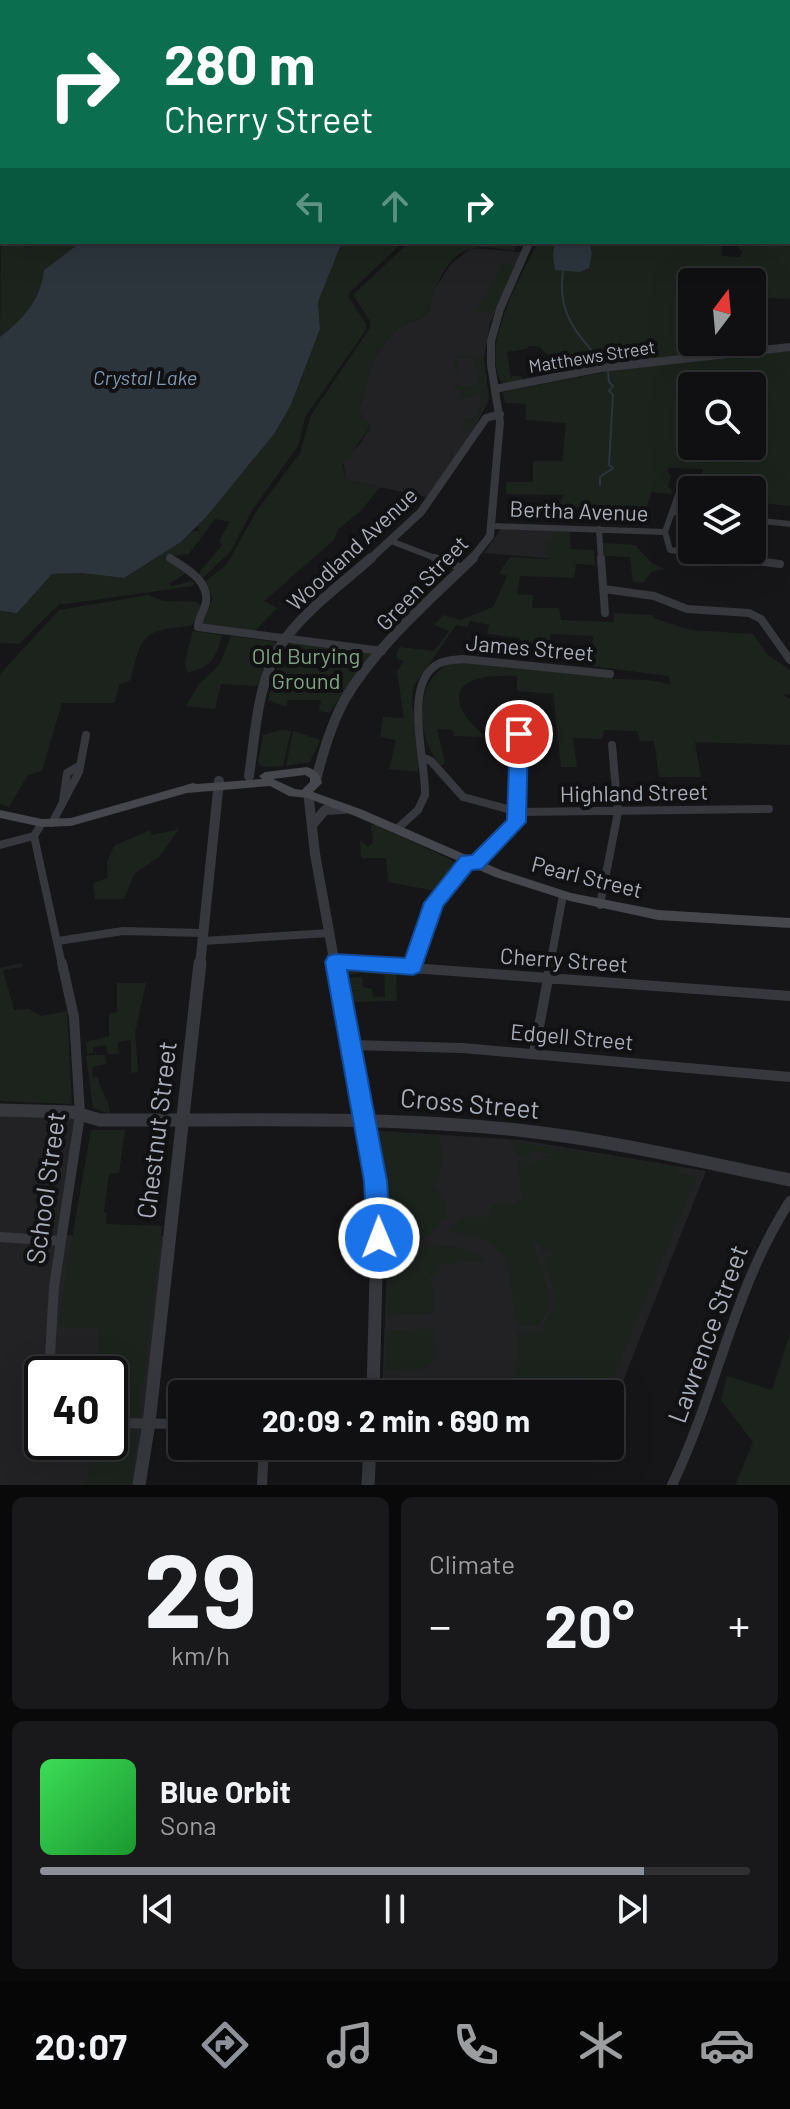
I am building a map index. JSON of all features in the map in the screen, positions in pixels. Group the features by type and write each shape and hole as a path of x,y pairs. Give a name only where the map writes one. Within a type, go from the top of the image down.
{"main road":[{"path":"302,770 312,773 302,787"},
{"path":"0,814 47,823 81,820 188,789 249,776 302,787"},
{"path":"219,784 260,782 302,787"},
{"name":"Pearl Street","path":"302,787 472,863 563,895 658,915 790,923"}],"street":[{"name":"Green Street","path":"302,787 324,750 342,704 382,651 483,547 491,526 500,414 491,360 493,330 529,244"},
{"name":"Matthews Street","path":"495,389 601,368 790,347"},
{"name":"Woodland Avenue","path":"249,776 266,677 284,639 427,505 486,418 500,414"},
{"path":"678,495 665,532 667,545 677,553 780,564"},
{"path":"672,512 678,513"},
{"path":"766,521 790,524"},
{"name":"Bertha Avenue","path":"491,526 665,532"},
{"path":"599,529 605,613"},
{"path":"391,541 462,568"},
{"path":"170,558 199,579 207,595 206,608 197,622 198,627 382,651"},
{"path":"604,589 654,596 687,609 749,613 761,619 790,660"},
{"name":"James Street","path":"397,829 415,814 423,800 424,758 417,699 425,677 443,661 463,659 610,674"},
{"path":"413,967 432,907 472,863 509,832 519,812 519,734"},
{"path":"0,845 34,836 47,823 66,796 67,773 79,766 85,757 86,735"},
{"path":"600,905 618,812 612,745"},
{"path":"302,770 314,765 324,750"},
{"name":"Highland Street","path":"424,758 463,797 519,812 769,809"},
{"name":"Chestnut Street","path":"139,1485 149,1423 219,784"},
{"path":"302,787 300,800 311,830 376,1181 379,1225 373,1380"},
{"path":"311,830 316,815 326,809 359,813"},
{"name":"School Street","path":"34,836 74,1017 80,1115 54,1287 50,1356"},
{"path":"534,1053 563,895"},
{"path":"58,941 123,931 203,937 329,933"},
{"name":"Cherry Street","path":"335,962 790,996"},
{"name":"Edgell Street","path":"351,1045 534,1053 790,1077"},
{"name":"Cross Street","path":"0,1110 80,1115 100,1120 365,1121 528,1131 790,1180"},
{"name":"Lawrence Street","path":"672,1485 708,1404 747,1279 770,1231 790,1201"},
{"path":"0,1237 61,1241"},
{"path":"128,1423 168,1424"},
{"path":"262,1485 263,1460"},
{"path":"368,1485 369,1460"}],"shaded area":[{"path":"471,248 521,252 490,323 484,357 488,402 473,430 427,497 346,480 343,460 361,443 371,426 358,411 373,359 397,328 427,315 435,288 451,264"},
{"path":"501,529 570,530 571,560 484,553"},
{"path":"0,1112 71,1115 76,1119 60,1235 166,1236 136,1485 0,1485"},
{"path":"375,1133 521,1140 706,1171 623,1380 383,1380 388,1240 386,1191"}],"green space":[{"path":"1,244 78,244 44,270 39,291 30,308 0,337"},
{"path":"341,244 401,244 349,293 349,298 366,324 366,330 305,417 298,446 251,512 231,551 203,578 198,574 222,545 219,541 230,522 215,519 189,554 164,557 186,573 169,584 173,586 191,581 195,583 193,586 58,605 19,644 0,643 0,611 9,613 52,574 81,573 124,578 181,542 192,531 200,531 197,526 250,464 291,406 320,329 318,302"},
{"path":"407,244 517,244 514,251 475,248 453,259 441,276 427,315 397,328 373,359 358,411 371,426 342,465 346,480 380,487 361,511 338,529 334,540 264,601 277,608 252,634 204,628 200,621 213,599 205,582 227,564 256,512 300,453 311,415 370,328 370,321 353,295"},
{"path":"537,244 721,244 722,256 740,257 742,252 736,244 790,246 790,299 769,298 766,307 766,268 678,268 678,356 688,356 562,371 559,365 552,366 550,357 538,346 529,346 507,352 511,379 512,376 521,376 523,381 502,383 496,368 496,351 505,312"},
{"path":"498,265 515,265 495,311 476,312 501,267"},
{"path":"790,348 790,506 766,503 766,476 702,476 703,469 667,468 671,477 668,486 671,494 652,492 643,516 590,507 559,507 563,495 506,494 506,482 533,482 533,461 562,461 566,423 526,420 526,404 505,403 503,392 611,371 728,356 766,356 766,351"},
{"path":"455,356 484,357 489,398 470,432 461,431 469,430 462,428 465,418 476,417 482,401 479,390 473,398 455,399 463,393 454,388 455,383 461,387 479,385 474,358 456,358 459,373 455,373"},
{"path":"570,530 570,549 594,550 595,565 576,564 574,578 520,576 517,594 533,595 532,608 559,608 561,620 614,622 614,613 653,615 653,618 690,630 753,634 768,655 790,670 790,694 783,695 790,699 790,745 695,742 701,777 659,777 654,741 640,741 637,731 604,730 603,739 573,738 577,767 561,767 553,694 517,691 517,676 496,676 466,684 459,700 463,712 484,737 454,736 453,730 437,729 445,763 441,766 426,739 422,708 432,679 442,668 456,661 671,685 668,676 591,666 593,636 551,634 549,646 487,634 489,625 470,621 467,627 456,625 413,687 412,706 419,740 418,772 389,769 396,740 380,737 383,717 404,718 397,672 404,661 396,658 399,647 434,651 449,631 434,625 444,615 460,620 493,607 507,576 499,573 510,557 547,559 549,546 545,545 545,540 553,540 553,531"},
{"path":"603,543 635,545 651,562 664,569 651,572 643,583 633,582 630,557 605,556"},
{"path":"148,595 163,601 197,602 202,608 191,626 154,632 147,637 138,652 131,680 119,685 115,703 62,703 42,771 28,775 9,807 0,804 0,674 59,610"},
{"path":"193,631 222,635 212,660 202,668 187,673 185,661"},
{"path":"231,636 276,642 258,686 221,684 215,709 186,706 199,684 220,664"},
{"name":"Old Burying Ground","path":"290,642 373,653 329,713 319,711 321,700 288,700 286,707 268,700 277,669"},
{"path":"281,730 291,731 283,766 262,767 258,762 263,735"},
{"path":"293,731 320,740 310,762 286,766"},
{"path":"371,825 458,863 436,891 388,882 386,858 361,858 360,840 368,847 373,843"},
{"path":"179,829 159,857 134,874 124,899 95,899 93,883 108,878 107,862 114,846 150,830 152,835"},
{"path":"22,963 23,967 3,970 14,1010 29,1009 41,1016 67,1011 72,1104 0,1101 0,968"},
{"path":"345,967 396,969 397,1001 352,1002 350,991 360,990 349,990 347,978 362,977 363,987 372,989 373,997 385,997 384,975 362,973 346,976"},
{"path":"117,983 146,983 135,1033 138,1072 131,1073 131,1040 118,1042 119,1054 108,1054 106,1045 93,1047 93,1053 87,1054 86,1042 109,1036 109,1014 117,1012"},
{"path":"95,1051 97,1055 105,1055 106,1064 92,1067 93,1077 98,1077 110,1114 93,1108 86,1056 95,1055"},
{"path":"91,1130 125,1130 119,1173 109,1174 104,1212 107,1213 106,1224 162,1226 139,1417 128,1417 128,1356 97,1356 99,1328 58,1327 61,1311 64,1310 61,1308 66,1275 70,1274 66,1273"},
{"path":"377,1134 440,1136 442,1163 434,1186 445,1202 446,1215 429,1234 406,1244 390,1242"},
{"path":"510,1141 678,1167 678,1173 697,1176 612,1380 512,1380 517,1366 517,1333 541,1330 556,1303 545,1258 554,1255 553,1251 542,1252 539,1243 533,1244 552,1303 546,1302 549,1309 539,1325 517,1326 507,1259 486,1241 451,1232 450,1229 462,1217 491,1217 492,1204 516,1203 516,1200 522,1199 518,1162 528,1161 533,1165 545,1156 557,1155 533,1151 529,1154 531,1157 517,1157 515,1144"},
{"path":"425,1245 461,1247 487,1260 441,1264 432,1280 408,1251"},
{"path":"404,1251 433,1285 434,1313 387,1315 389,1257"},
{"path":"435,1329 436,1358 424,1371 385,1370 387,1330"},
{"path":"790,1333 790,1485 735,1485 753,1442 721,1400 727,1376 772,1390"},
{"path":"128,1433 137,1433 131,1485 86,1485 91,1460 128,1460"}],"water":[{"name":"Crystal Lake","path":"78,244 341,244 318,302 320,329 291,405 274,434 207,516 181,542 124,578 81,573 52,574 17,613 0,611 0,337 30,308 39,291 44,270"},
{"path":"555,244 590,244 592,253 589,268 580,272 555,270"}],"waterway":[{"path":"563,272 563,299 570,322 602,362"},
{"path":"600,485 600,477 613,468 609,465 613,395 609,391 613,386 609,382 608,371"}],"route":[{"path":"379,1238 376,1181 335,962 413,967 434,903 468,861 475,864 516,822 519,812 519,734"}]}
